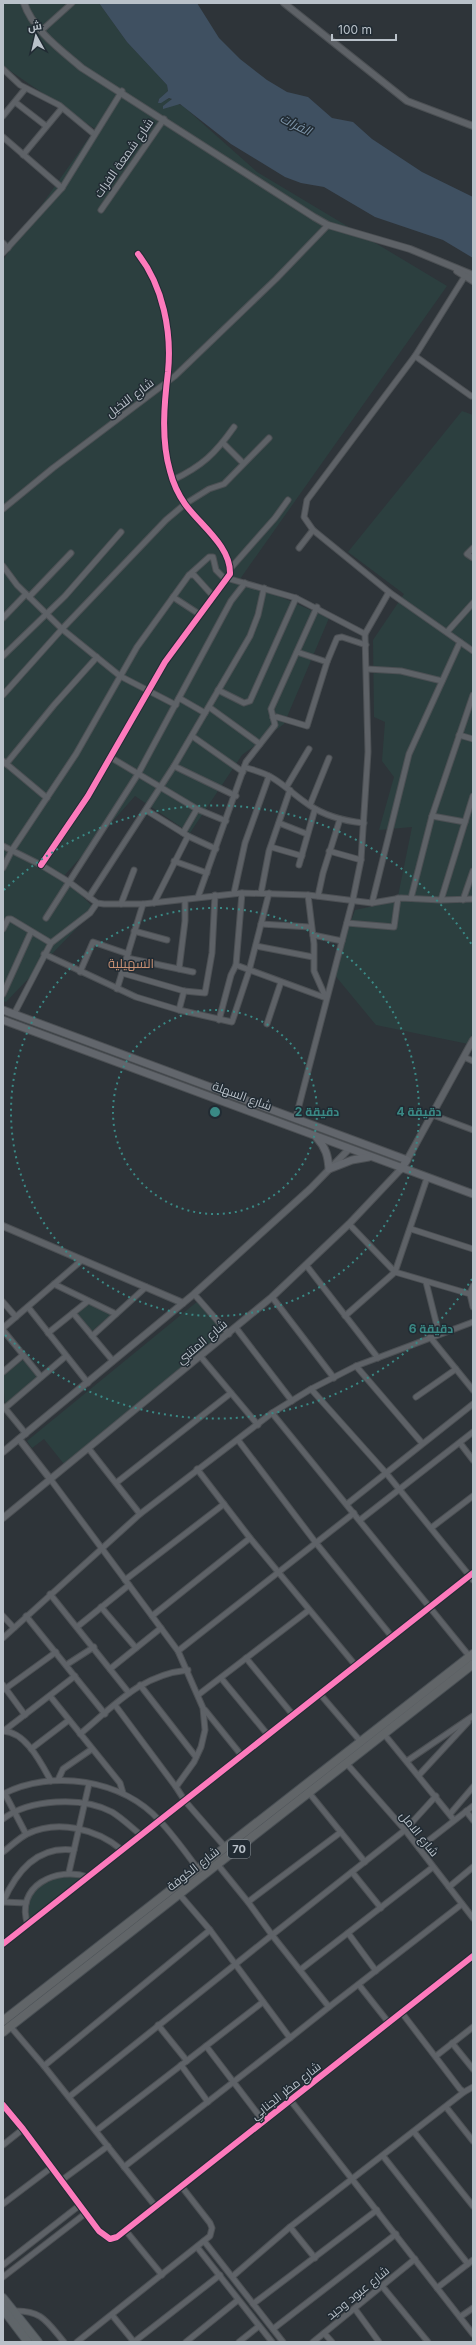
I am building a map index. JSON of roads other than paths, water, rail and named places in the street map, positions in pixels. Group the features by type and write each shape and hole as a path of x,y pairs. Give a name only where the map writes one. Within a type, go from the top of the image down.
{"highway":[{"name":"شارع الكوفة","path":"3,2032 7,2024 120,1928 319,1774 341,1765 384,1734 472,1658"},
{"name":"شارع الكوفة","path":"7,2024 89,1965 310,1794 341,1765 360,1742 472,1658"},
{"path":"319,1774 325,1775 326,1780"},
{"path":"118,1942 113,1944 110,1940 120,1928"},
{"path":"89,1965 101,1950 99,1948 94,1949"}],"main road":[{"name":"شارع السهلة","path":"3,1010 296,1117 407,1160"},
{"name":"شارع السهلة","path":"3,1020 349,1150 473,1194"},
{"path":"121,1064 125,1055"},
{"path":"315,1136 323,1145 328,1156 330,1169 352,1160 369,1157"},
{"path":"401,1169 407,1160"},
{"path":"3,2298 38,2342"},
{"path":"3,2309 28,2342"}],"street":[{"path":"24,3 34,22 82,68 122,91 328,225 410,249 473,275"},
{"path":"42,30 72,3"},
{"path":"284,3 407,101 473,126"},
{"path":"4,71 25,89 62,108 94,134"},
{"path":"3,116 25,89"},
{"path":"3,253 62,188 122,91"},
{"path":"15,102 46,126"},
{"path":"23,154 62,108"},
{"name":"شارع شمعة الفرات","path":"101,210 164,119"},
{"path":"3,137 62,188"},
{"name":"شارع النخيل","path":"3,510 53,468 166,384 276,279 328,225"},
{"path":"3,243 8,248"},
{"path":"138,254 152,274 162,299 168,344 166,384 166,454 173,480 185,504 222,548 230,569"},
{"path":"446,263 473,281"},
{"path":"465,276 415,356 307,500 304,517 313,530 389,592 473,651"},
{"path":"415,356 471,396"},
{"path":"173,480 197,468 223,443 234,427"},
{"path":"3,695 62,629 166,520 185,504 209,489 224,484 269,438"},
{"path":"223,443 243,463"},
{"path":"41,865 88,796 165,662 199,614 228,579 230,569 275,518 288,500"},
{"path":"298,548 313,530"},
{"path":"3,656 47,614 121,532"},
{"path":"473,548 467,554 473,558"},
{"path":"3,618 71,553"},
{"path":"3,868 12,850 76,754 137,647 189,576 209,557 213,557 216,570 220,576 296,598 317,607 365,634"},
{"path":"3,566 27,595 62,629 120,676 176,704"},
{"path":"189,576 194,575 213,596"},
{"path":"46,918 138,774 231,600 245,583"},
{"path":"89,897 146,810 160,785 174,766 250,636 258,615 264,588"},
{"path":"296,1117 353,899 361,860 368,752 365,634 389,592"},
{"path":"174,597 199,614"},
{"path":"218,690 244,703 250,701 296,598"},
{"path":"447,632 473,603"},
{"path":"198,897 236,796 248,758 275,725 271,709 317,607"},
{"path":"273,718 277,717 305,726 308,725 327,662 340,637 366,645"},
{"path":"372,903 409,754 460,642"},
{"path":"297,652 327,662"},
{"path":"47,798 4,762 97,657"},
{"path":"367,669 401,671 442,681"},
{"path":"410,898 432,816 473,695"},
{"path":"179,698 205,713"},
{"path":"209,707 260,744"},
{"path":"459,735 473,739"},
{"path":"192,736 244,770 269,776 288,788 315,809 340,819 364,823"},
{"path":"261,893 271,847 279,824 288,788 309,749"},
{"path":"110,757 160,785 197,809 226,821"},
{"path":"310,805 329,758"},
{"path":"174,766 236,796"},
{"path":"234,893 245,844 269,776"},
{"path":"441,900 473,796"},
{"path":"154,903 197,809"},
{"path":"299,865 315,809"},
{"path":"146,810 185,835 216,848"},
{"path":"432,816 465,822"},
{"path":"318,896 329,852 340,819"},
{"path":"279,824 307,834"},
{"path":"3,846 41,865 69,882 97,903 143,904 234,893 308,895 353,899 372,903 398,898 441,900 473,899"},
{"path":"271,847 302,856"},
{"path":"329,852 361,860"},
{"path":"174,861 207,873"},
{"path":"121,904 134,870"},
{"path":"463,900 473,871"},
{"path":"219,1020 231,975 236,965 242,893"},
{"path":"44,954 117,989 179,1010 219,1020 234,1021 256,946 269,893"},
{"path":"122,973 184,991 205,993 212,953 215,895"},
{"path":"308,895 310,927 313,936 314,971 326,998"},
{"path":"346,923 394,927 398,898"},
{"path":"179,969 185,922 186,900"},
{"path":"14,1014 51,943 85,917 97,903"},
{"path":"117,989 143,904"},
{"path":"3,929 8,919 11,918 31,932 51,943"},
{"path":"262,924 310,927"},
{"path":"134,931 167,940"},
{"path":"3,994 31,932"},
{"path":"313,936 342,941"},
{"path":"80,972 93,942 127,956 193,972"},
{"path":"256,946 313,956"},
{"path":"236,965 326,998"},
{"path":"267,1024 281,982"},
{"path":"179,1010 184,991"},
{"path":"407,1160 473,1040"},
{"path":"464,1057 473,1061"},
{"path":"433,1115 473,1130"},
{"path":"3,1452 194,1294 349,1150"},
{"name":"شارع المتنبي","path":"3,1518 202,1357 272,1297 349,1224 401,1169"},
{"path":"345,1316 395,1272 411,1228 426,1178"},
{"path":"349,1224 395,1272 470,1294"},
{"path":"3,1226 183,1303"},
{"path":"411,1228 473,1249"},
{"path":"41,1377 3,1329 82,1260"},
{"path":"306,1265 378,1358"},
{"path":"426,1282 439,1334"},
{"path":"54,1284 116,1314"},
{"path":"473,1286 470,1294 473,1307"},
{"path":"92,1336 146,1287"},
{"path":"194,1294 229,1334"},
{"path":"272,1297 334,1378"},
{"path":"48,1333 88,1301"},
{"path":"3,1302 16,1317"},
{"path":"28,1307 88,1383"},
{"path":"73,1313 113,1361"},
{"path":"3,1638 140,1514 272,1413 311,1389 356,1366 473,1322"},
{"path":"236,1328 292,1401"},
{"path":"430,1337 473,1390"},
{"path":"3,1372 23,1355"},
{"path":"26,1434 4,1407 66,1356"},
{"path":"202,1357 258,1425"},
{"path":"356,1366 422,1443"},
{"path":"416,1397 456,1369"},
{"path":"3,1944 430,1607 472,1576 430,1528 386,1473 311,1389"},
{"path":"116,1483 231,1394"},
{"path":"347,1504 473,1404"},
{"path":"272,1413 472,1658"},
{"path":"360,1520 473,1432"},
{"path":"19,1439 178,1651 188,1670 203,1708 205,1730 196,1757 176,1787"},
{"path":"238,1440 316,1543 392,1637"},
{"path":"460,1442 473,1460"},
{"path":"89,1449 140,1514"},
{"path":"197,1469 278,1573 356,1666"},
{"path":"430,1528 473,1496"},
{"path":"125,1580 224,1504"},
{"path":"178,1651 354,1513"},
{"path":"152,1616 250,1538"},
{"path":"77,1627 129,1585"},
{"path":"50,1594 129,1693"},
{"path":"101,1607 136,1648"},
{"path":"198,1695 309,1610"},
{"path":"3,1616 14,1628"},
{"path":"26,1616 105,1714"},
{"path":"110,1669 161,1628"},
{"path":"66,1666 94,1648"},
{"path":"25,1715 4,1687 56,1652"},
{"path":"246,1658 293,1715"},
{"path":"80,1734 140,1685 156,1676 188,1670"},
{"path":"51,1780 31,1748 22,1739 4,1730 75,1676"},
{"path":"221,1678 268,1735"},
{"path":"140,1685 196,1757"},
{"path":"320,1694 360,1742"},
{"path":"50,1696 120,1783 123,1793"},
{"path":"115,1705 185,1801 225,1847"},
{"path":"203,1708 242,1756"},
{"path":"407,1761 473,1717"},
{"path":"419,1774 473,1717"},
{"path":"31,1748 69,1720"},
{"path":"384,1734 419,1774 454,1820"},
{"path":"58,1780 63,1769 92,1749"},
{"name":"شارع الامل","path":"341,1765 405,1830 473,1918"},
{"path":"26,1834 4,1794 29,1784 51,1780 89,1784 123,1793 138,1802 160,1820 198,1869"},
{"path":"68,1872 89,1784"},
{"path":"450,1814 473,1787"},
{"path":"310,1794 365,1862"},
{"path":"69,2097 234,1964 405,1830 436,1796"},
{"path":"3,1819 14,1811 42,1803 84,1804 112,1812 141,1835"},
{"path":"419,1848 473,1806"},
{"path":"466,1811 473,1820"},
{"path":"3,1852 26,1834 44,1828 78,1828 109,1839 122,1850"},
{"path":"248,1902 341,1832"},
{"path":"26,1903 3,1902 12,1882 21,1870 41,1855 62,1848 74,1850"},
{"path":"218,1865 329,2008"},
{"path":"300,1970 433,1867"},
{"path":"449,1887 473,1867"},
{"path":"28,1925 26,1903 36,1886 50,1876 68,1872 88,1877"},
{"path":"352,1872 381,1908"},
{"path":"180,1895 210,1930 290,2038"},
{"path":"124,2167 462,1904"},
{"path":"44,2066 210,1930"},
{"path":"348,1933 376,1971"},
{"name":"شارع مظر الجنابي","path":"86,2213 104,2236 110,2239 126,2231 473,1956"},
{"path":"359,1985 389,2024"},
{"path":"96,2131 263,2002"},
{"path":"402,2013 460,2089 464,2092"},
{"path":"7,2024 44,2066 156,2207"},
{"path":"158,2025 187,2061"},
{"path":"436,2056 473,2027"},
{"path":"452,2043 473,2068"},
{"path":"206,2046 264,2122"},
{"path":"181,2065 208,2102"},
{"path":"232,2276 290,2227 354,2180 464,2092 473,2087"},
{"path":"291,2101 473,2334"},
{"path":"3,2105 24,2129 86,2213 3,2277"},
{"path":"446,2107 473,2141"},
{"path":"3,2145 24,2129"},
{"path":"414,2132 473,2206"},
{"path":"62,2180 108,2146"},
{"path":"383,2156 471,2262 437,2288"},
{"path":"3,2204 52,2166"},
{"path":"77,2342 210,2236 212,2228 182,2187"},
{"path":"3,2265 80,2205"},
{"path":"254,2304 377,2210"},
{"path":"290,2227 315,2258"},
{"path":"126,2231 162,2275"},
{"path":"273,2329 396,2234"},
{"path":"204,2241 283,2342"},
{"path":"197,2247 272,2342"},
{"name":"شارع عبود وحيد","path":"313,2342 355,2309 415,2258"},
{"path":"112,2315 134,2342 220,2275"},
{"path":"382,2286 428,2342"},
{"path":"186,2342 238,2300"},
{"path":"460,2317 473,2308"},
{"path":"355,2309 379,2342"},
{"path":"14,2311 30,2311 41,2315 64,2342"},
{"path":"252,2317 259,2311"},
{"path":"239,2342 259,2326"},
{"path":"324,2333 332,2342"}],"water":[{"name":"الفرات","path":"99,3 197,3 219,38 240,59 267,80 287,92 308,97 332,118 353,122 372,139 422,172 473,197 473,258 443,240 375,217 324,187 301,183 285,177 231,144 180,104 163,109 163,106 172,99 169,98 161,103 158,103 159,99 168,91 167,85 127,42"}],"district":[{"name":"السهيلية","path":"131,963"}]}
